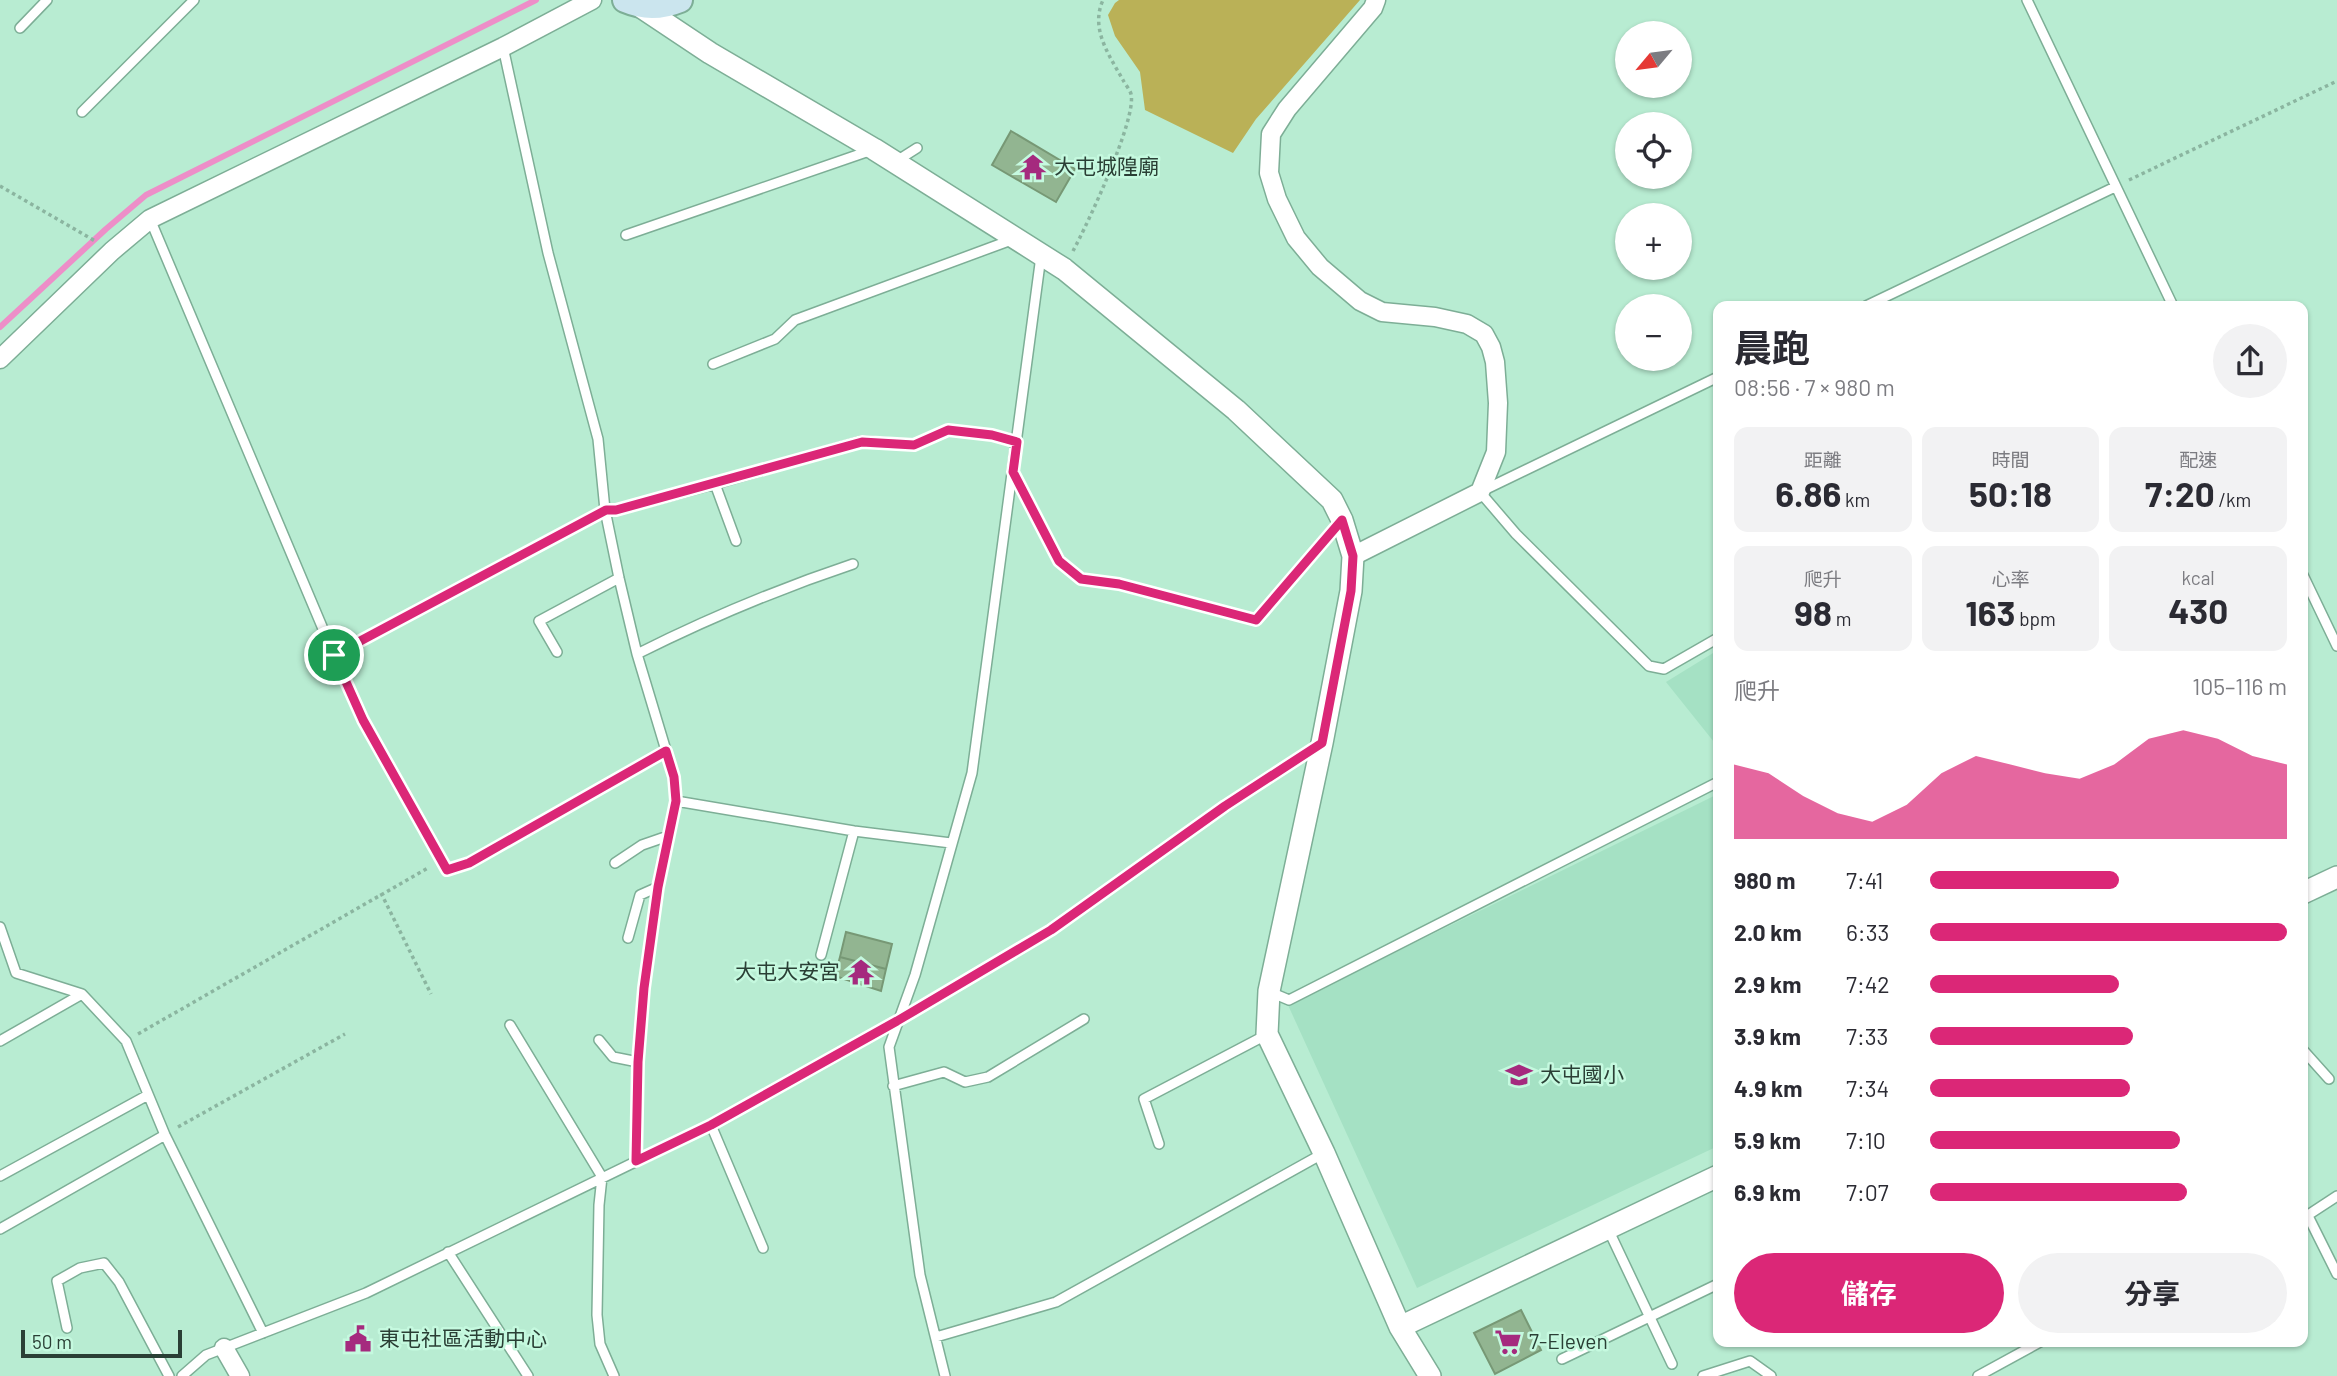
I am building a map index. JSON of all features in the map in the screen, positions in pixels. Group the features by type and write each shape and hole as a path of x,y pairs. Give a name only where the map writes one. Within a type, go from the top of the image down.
{"main road":[{"path":"633,3 670,4 680,0"}],"street":[{"path":"0,359 112,251 150,219 503,47 592,0"},
{"path":"1353,556 1480,492 1496,452 1495,362 1484,334 1467,324 1435,317 1382,312 1360,300 1320,267 1296,238 1277,199 1269,173 1271,134 1287,108 1373,8 1376,0"},
{"path":"633,3 710,53 874,149 1065,269 1236,410 1332,500 1342,520 1353,556 1351,591 1322,743 1269,991 1267,1034 1324,1153 1400,1327 1430,1376"},
{"path":"2308,892 2331,883"},
{"path":"1400,1327 1713,1178"},
{"path":"223,1348 240,1376"}],"lane":[{"path":"20,28 47,0"},
{"path":"82,112 194,0"},
{"path":"2027,0 2171,301"},
{"path":"503,47 548,253 598,439 606,510 619,578 637,654 674,777 676,801 658,887 644,988 638,1062 636,1161"},
{"path":"894,163 917,148"},
{"path":"626,235 874,149"},
{"path":"1876,301 2115,187"},
{"path":"150,219 363,720 447,870"},
{"path":"713,364 775,340 795,320 1016,239"},
{"path":"946,1376 920,1275 889,1047 915,975 972,773 1041,254"},
{"path":"1713,379 1480,492 1516,534 1649,666 1664,669 1713,641"},
{"path":"334,655 606,510 616,510 715,484 862,442 914,445 948,430 992,435 1017,442"},
{"path":"1013,472 1059,561 1081,579 1119,584 1256,620 1342,520"},
{"path":"715,484 736,541"},
{"path":"637,654 682,631 793,584 853,564"},
{"path":"556,652 539,621 619,578"},
{"path":"2308,585 2337,646"},
{"path":"182,1376 206,1355 366,1293 711,1125 897,1021 1051,930 1225,806 1322,743"},
{"path":"1269,991 1289,1000 1713,785"},
{"path":"676,801 854,831 951,843"},
{"path":"821,955 854,831"},
{"path":"615,863 642,845 668,836"},
{"path":"628,938 640,895 658,887"},
{"path":"0,927 16,974 82,994 126,1041 165,1135 263,1333"},
{"path":"0,1041 82,994"},
{"path":"893,1086 944,1072 965,1082 988,1077 1084,1019"},
{"path":"510,1025 602,1177 597,1315 600,1344 614,1376"},
{"path":"1159,1144 1144,1099 1267,1034"},
{"path":"599,1040 613,1057 638,1062"},
{"path":"2308,1056 2329,1079"},
{"path":"0,1176 149,1095"},
{"path":"711,1125 763,1248"},
{"path":"0,1229 165,1135"},
{"path":"936,1337 1056,1302 1324,1153"},
{"path":"2308,1215 2337,1196"},
{"path":"2308,1222 2337,1274"},
{"path":"1608,1229 1672,1364"},
{"path":"447,1252 527,1376"},
{"path":"67,1328 57,1281 80,1268 104,1263 119,1282 169,1376"},
{"path":"1562,1359 1713,1286"},
{"path":"1978,1376 2031,1347"},
{"path":"1703,1376 1750,1361 1771,1376"}],"path":[{"path":"1065,269 1099,201 1130,107 1131,96 1101,40 1098,12 1103,0"},
{"path":"2115,187 2337,81"},
{"path":"0,186 112,251"},
{"path":"126,1041 426,867 447,870 469,863 666,751"},
{"path":"381,893 431,994"},
{"path":"165,1135 345,1034"}],"shaded area":[{"path":"1119,0 1360,0 1256,119 1233,153 1145,110 1140,72 1115,36 1108,15"},
{"path":"1713,653 1713,741 1666,682"},
{"name":"大屯國小","path":"1713,796 1713,1148 1417,1288 1288,1005"}],"building":[{"name":"大屯城隍廟","path":"1011,131 1075,169 1056,202 992,165"},
{"path":"846,932 892,944 886,969 840,957"},
{"name":"大屯大安宮","path":"840,957 886,969 881,991 835,976"},
{"name":"7-Eleven","path":"1521,1310 1541,1350 1495,1374 1474,1333"}],"waterway":[{"path":"0,327 146,195 536,0"}],"place":[{"name":"大屯城隍廟","path":"1033,167"},
{"name":"大屯大安宮","path":"861,972"},
{"name":"大屯國小","path":"1519,1075"},
{"name":"東屯社區活動中心","path":"358,1339"},
{"name":"7-Eleven","path":"1508,1342"}],"route":[{"path":"948,430 992,435 1017,442 1013,472 1059,561 1081,579 1119,584 1256,620 1342,520 1353,556 1351,591 1322,743 1225,806 1051,930 897,1021 711,1125 636,1161 638,1062 644,988 658,887 676,801 674,777 666,751 469,863 447,870 363,720 334,655 606,510 616,510 715,484 862,442 914,445 948,430"}]}
